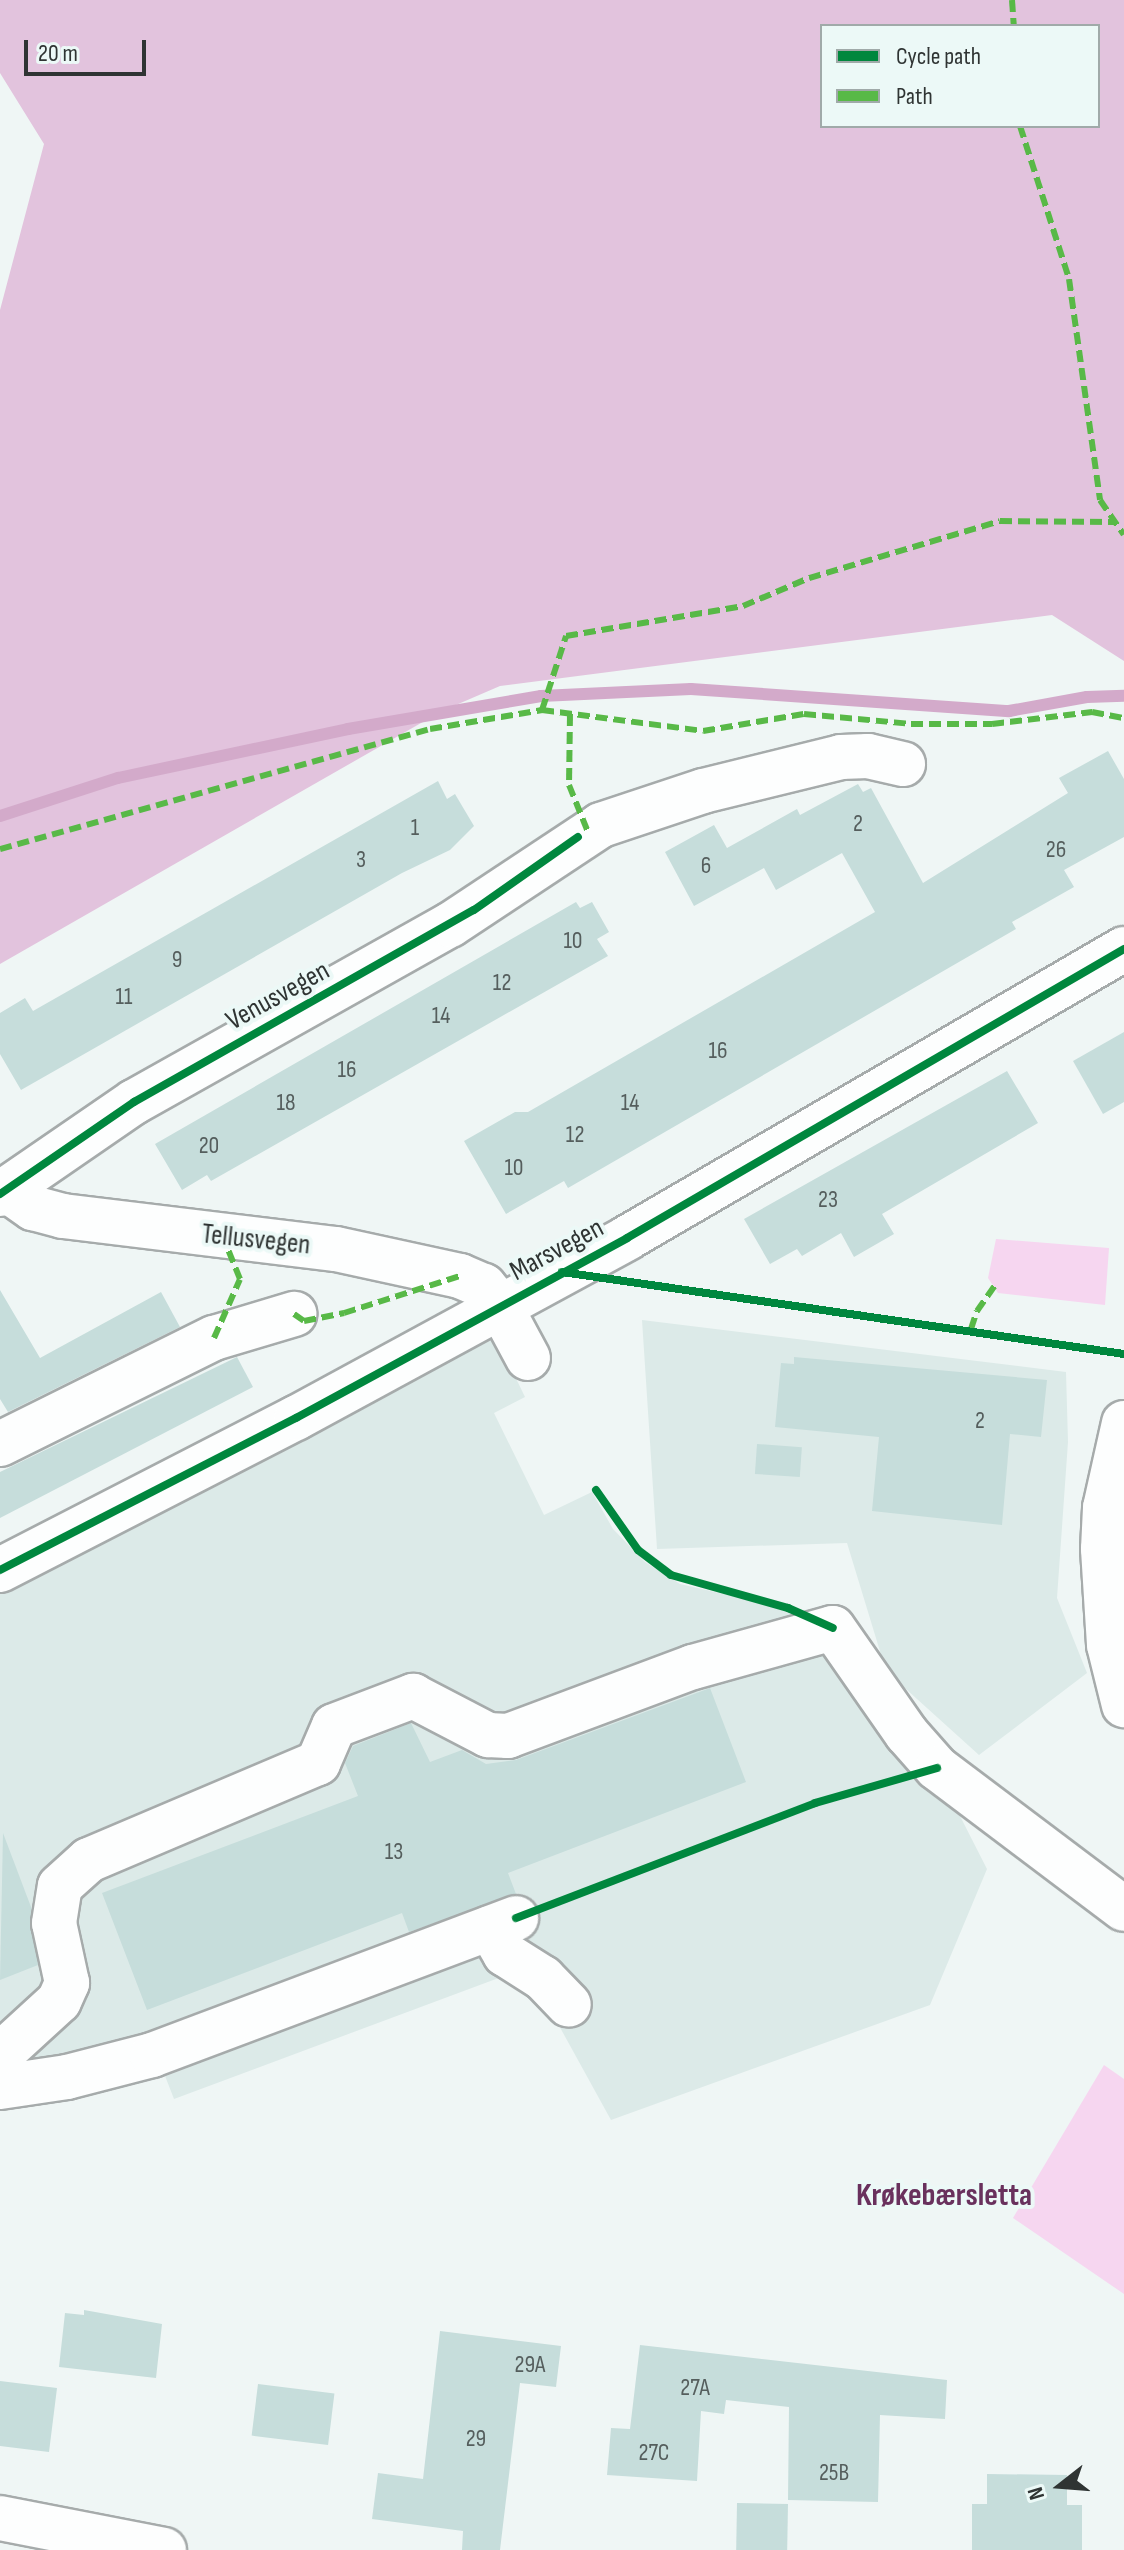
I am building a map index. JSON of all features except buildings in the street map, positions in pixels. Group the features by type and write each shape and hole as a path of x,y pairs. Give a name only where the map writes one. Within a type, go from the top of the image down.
{"street":[{"name":"Venusvegen","path":"3,1192 134,1102 474,910 578,837 637,810 841,757 868,756 903,764"},
{"name":"Marsvegen","path":"0,1570 308,1412 627,1238 1124,949"},
{"name":"Tellusvegen","path":"3,1192 33,1208 88,1221 336,1249 436,1270 484,1286 500,1306"},
{"path":"500,1306 528,1358"},
{"path":"0,1444 214,1338 294,1314"},
{"path":"1124,1423 1105,1508 1103,1549 1109,1645 1124,1705"},
{"path":"0,2055 59,2001 67,1983 54,1923 60,1886 89,1860 318,1763 334,1726 413,1696 488,1735 508,1736 693,1667 833,1628 937,1768 1124,1909"},
{"path":"0,2087 67,2077 152,2055 503,1923 505,1954 543,1978 569,2005"},
{"path":"0,2518 164,2550"}],"shaded area":[{"path":"0,0 1124,0 1124,661 1052,615 500,686 442,711 0,964 0,310 44,144 0,73"},
{"path":"996,1239 1109,1248 1105,1305 998,1293 988,1278"},
{"path":"642,1320 1066,1372 1068,1442 1057,1598 1087,1673 979,1755 886,1671 847,1543 657,1549"},
{"path":"502,1324 510,1366 525,1397 494,1413 544,1515 592,1492 613,1529 645,1562 680,1584 838,1620 934,1765 987,1869 930,2005 611,2120 546,2002 512,1973 174,2099 158,2058 0,2082 0,1584"},
{"path":"1104,2065 1124,2079 1124,2294 1013,2218"}],"waterway":[{"path":"0,816 118,778 348,729 541,696 691,689 1009,711 1087,697 1124,696"}],"marked path":[{"path":"1012,0 1014,24"},
{"path":"1021,128 1069,279 1100,500 1124,535"},
{"path":"542,710 566,636 743,606 809,578 1000,521 1115,522"},
{"path":"0,849 430,729 542,710 703,731 804,714 911,724 992,724 1092,712 1124,718"},
{"path":"570,714 569,785 588,832"},
{"path":"214,1338 240,1279 223,1237"},
{"path":"294,1314 304,1321 344,1313 460,1276"},
{"path":"971,1329 977,1311 996,1284"}],"cycle path":[{"path":"0,1194 134,1102 474,910 578,837"},
{"path":"0,1570 296,1418 627,1238 1124,949"},
{"path":"562,1272 1124,1354"},
{"path":"596,1490 638,1550 671,1575 788,1608 833,1628"},
{"path":"516,1918 815,1803 937,1768"}],"district":[{"name":"Krøkebærsletta","path":"944,2196"}]}
